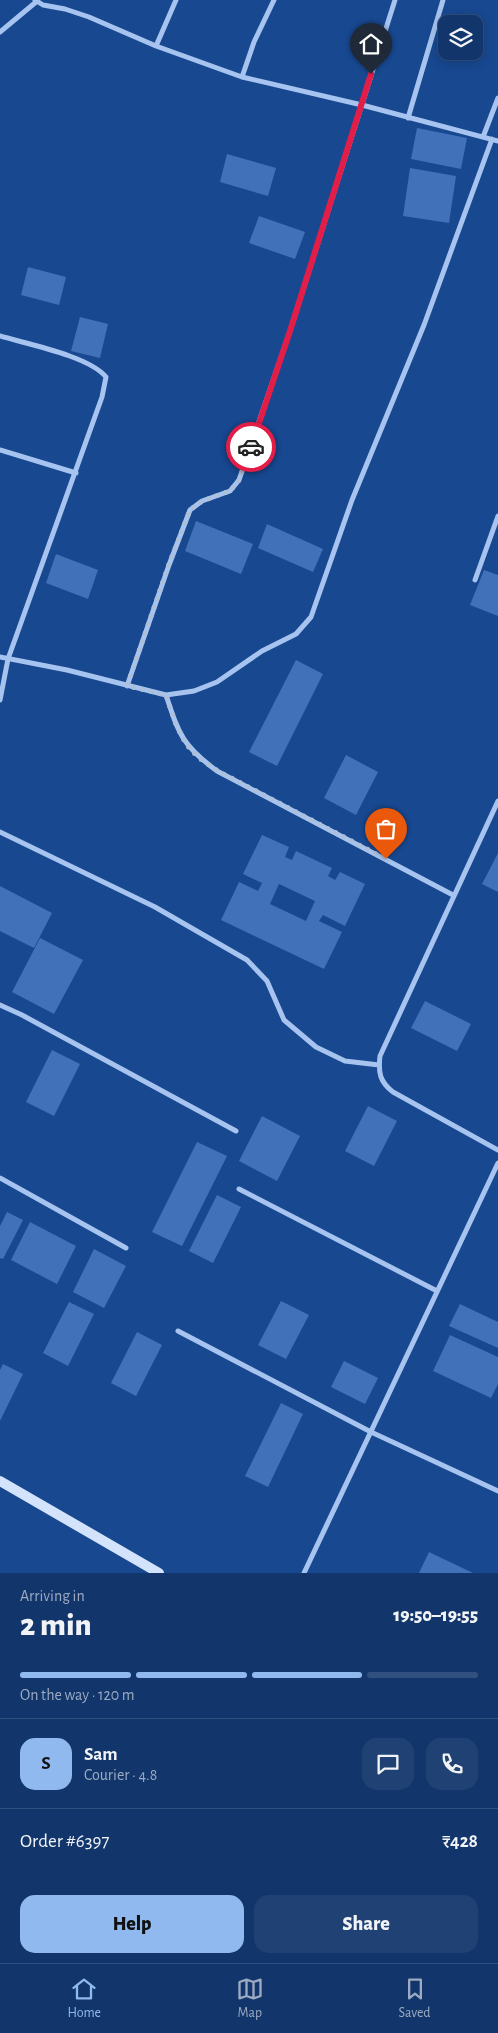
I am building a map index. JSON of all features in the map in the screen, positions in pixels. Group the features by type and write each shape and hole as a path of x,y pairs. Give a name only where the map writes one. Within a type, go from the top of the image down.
{"main road":[{"path":"0,1481 159,1573"}],"street":[{"path":"156,46 176,0"},
{"path":"242,77 254,42 274,0"},
{"path":"127,686 169,564 190,510 202,501 230,491 239,480 290,331 395,0"},
{"path":"408,118 443,0"},
{"path":"0,32 36,1 43,5 88,16 156,46 242,77 362,105 495,140 424,325 352,500 311,617 296,634 262,651 217,682 194,692 166,695 67,670 0,657"},
{"path":"483,137 498,98"},
{"path":"0,336 79,359 101,370 106,377 102,397 76,473 8,659 0,700"},
{"path":"0,450 76,473"},
{"path":"475,580 498,516"},
{"path":"166,695 175,722 190,749 218,771 454,895"},
{"path":"498,801 380,1056 379,1065 379,1075 384,1085 393,1092 498,1150"},
{"path":"0,832 155,907 247,960 267,981 284,1020 316,1047 345,1061 379,1065"},
{"path":"0,1006 22,1015 236,1131"},
{"path":"304,1573 498,1163"},
{"path":"0,1178 126,1248"},
{"path":"239,1189 437,1291"},
{"path":"178,1331 371,1432 498,1491"}],"building":[{"path":"417,128 467,138 461,169 411,159"},
{"path":"227,154 276,168 268,196 220,182"},
{"path":"410,168 456,176 449,223 403,216"},
{"path":"259,216 305,232 295,259 249,243"},
{"path":"28,267 66,277 59,305 21,295"},
{"path":"80,317 108,324 100,358 71,351"},
{"path":"196,521 253,544 241,574 185,551"},
{"path":"267,524 323,549 313,572 258,548"},
{"path":"56,554 98,570 88,599 46,583"},
{"path":"484,570 498,575 498,616 470,605"},
{"path":"296,660 323,674 277,766 249,752"},
{"path":"346,755 378,772 356,815 324,798"},
{"path":"262,835 289,847 285,857 292,860 296,851 332,868 328,876 335,880 340,872 365,884 345,926 323,915 319,921 342,932 324,969 221,920 239,882 258,891 262,883 243,874","holes":["279,884 315,901 306,921 270,904"]},
{"path":"498,853 498,892 482,884"},
{"path":"0,886 52,913 34,948 0,931"},
{"path":"40,938 83,960 54,1014 12,992"},
{"path":"425,1001 471,1024 457,1051 411,1028"},
{"path":"52,1050 80,1064 54,1116 26,1102"},
{"path":"368,1106 397,1121 374,1166 345,1151"},
{"path":"262,1116 300,1136 277,1181 239,1161"},
{"path":"197,1142 227,1156 182,1246 152,1232"},
{"path":"217,1195 241,1207 213,1263 189,1251"},
{"path":"7,1212 23,1220 3,1259 0,1258 0,1226"},
{"path":"30,1222 76,1246 57,1284 11,1260"},
{"path":"94,1249 126,1266 104,1308 73,1292"},
{"path":"281,1301 309,1315 286,1359 258,1345"},
{"path":"69,1302 94,1314 68,1366 43,1353"},
{"path":"460,1304 498,1322 498,1348 449,1326"},
{"path":"137,1332 162,1345 136,1396 111,1383"},
{"path":"450,1335 498,1357 498,1384 491,1398 433,1371"},
{"path":"344,1361 378,1378 365,1404 331,1387"},
{"path":"3,1364 23,1374 0,1421 0,1370"},
{"path":"281,1403 303,1414 268,1487 245,1476"},
{"path":"429,1552 473,1573 419,1573"}],"way so far":[{"path":"251,447 239,480 230,491 202,501 190,510 169,564 127,686 166,695 175,722 190,749 199,758 218,771 386,859"}],"route":[{"path":"251,447 290,331 371,74"}]}
